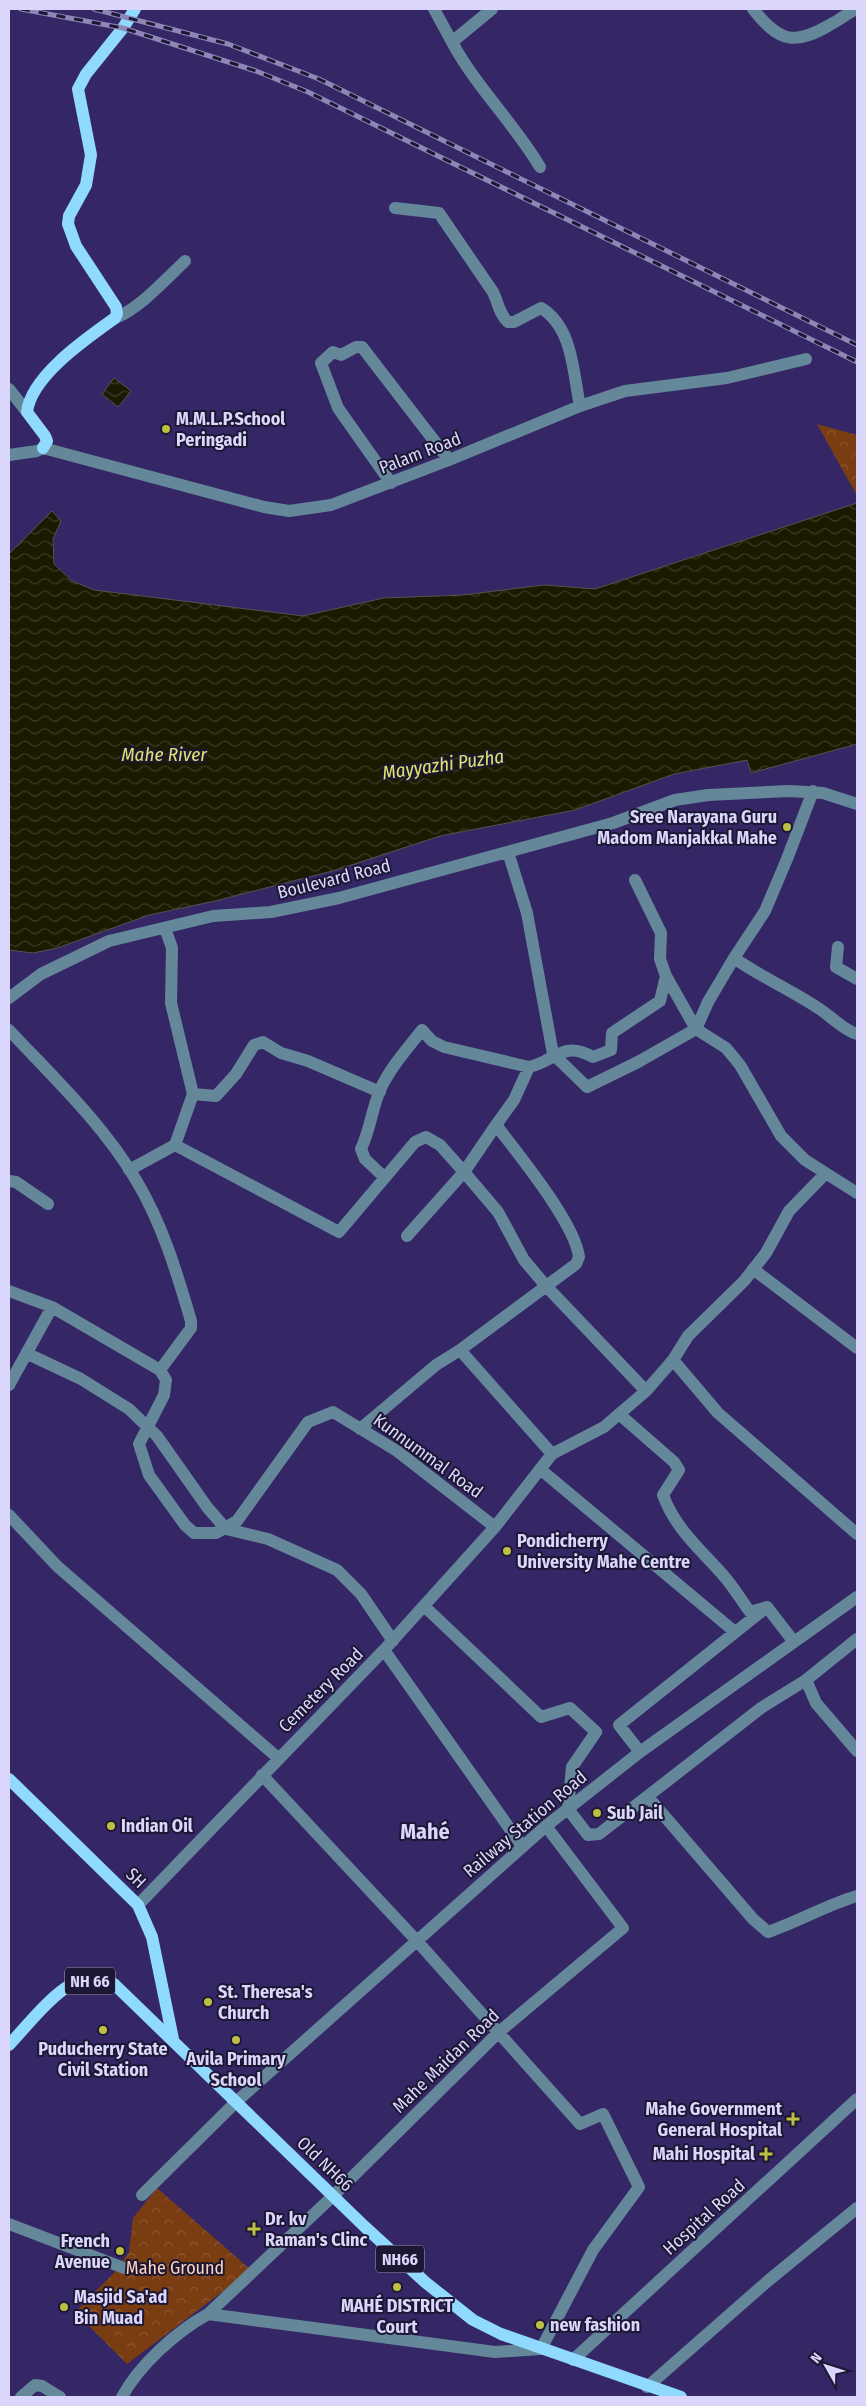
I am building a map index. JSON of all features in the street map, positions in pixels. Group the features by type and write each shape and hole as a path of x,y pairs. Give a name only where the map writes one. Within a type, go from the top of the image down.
{"main road":[{"path":"44,448 47,441 45,436 27,412 33,392 76,347 115,318 117,314 116,307 76,246 68,224 69,216 86,185 91,155 78,89 86,74 123,28 135,9"},
{"name":"SH","path":"9,1779 138,1905 152,1937 173,2040"},
{"name":"Old NH66","path":"9,2045 51,2002 71,1985 91,1980 114,1984 333,2196 425,2282 473,2320 501,2334 541,2349 647,2387 681,2397"}],"street":[{"path":"434,9 461,58 525,142 540,168"},
{"path":"452,42 492,9"},
{"path":"754,9 768,26 782,37 797,37 817,33 857,9"},
{"path":"396,208 438,213 492,292 499,303 500,313 508,322 514,322 541,308 548,312 567,340 580,406"},
{"path":"115,318 122,315 158,287 185,261"},
{"path":"391,483 371,452 351,430 338,408 321,363 333,352 341,355 356,347 362,347 449,460"},
{"name":"Palam Road","path":"44,448 235,500 289,510 330,505 391,483 580,406 625,391 726,378 806,359"},
{"path":"9,389 27,412"},
{"path":"9,455 37,451 44,448"},
{"path":"508,852 526,913 554,1054 587,1087 638,1062 696,1029 708,1002 765,911 788,859 813,791"},
{"name":"Boulevard Road","path":"9,998 41,974 108,941 213,916 271,912 339,898 613,823 675,800 708,795 813,791 832,795 857,804"},
{"path":"635,880 661,934 660,959 666,976 696,1029 726,1048 740,1065 781,1136 805,1160 857,1193"},
{"path":"129,1170 175,1145 194,1094 171,1003 172,948 165,928"},
{"path":"838,947 836,966 857,979"},
{"path":"734,958 758,975 819,1009 851,1032 857,1034"},
{"path":"384,1177 365,1159 362,1149 371,1126 380,1092 388,1076 422,1030 432,1041 444,1047 529,1067 540,1063 554,1054 580,1050 593,1057 611,1050 612,1033 660,1001 666,976"},
{"path":"9,1030 96,1123 137,1180 162,1233 175,1266 191,1321 188,1334 160,1370"},
{"path":"194,1094 216,1096 236,1074 254,1045 263,1042 281,1053 308,1061 380,1092"},
{"path":"407,1236 464,1172 514,1100 529,1067"},
{"path":"360,1429 436,1365 460,1350 576,1264 578,1252 573,1237 536,1179 496,1125"},
{"path":"175,1145 339,1232 415,1142 426,1137 440,1145 498,1212 509,1230 515,1246 546,1286 646,1391"},
{"path":"384,1650 495,1527 552,1454 604,1427 646,1391 674,1360 688,1336 753,1269 766,1253 789,1211 825,1174"},
{"path":"9,1181 16,1182 48,1204"},
{"path":"753,1269 857,1348"},
{"path":"9,1292 52,1307 160,1370 166,1380 164,1395 139,1444 149,1475 185,1525 194,1532 216,1534 226,1529"},
{"path":"9,1385 28,1354 52,1307"},
{"path":"460,1350 552,1454"},
{"path":"28,1354 106,1393 129,1410 162,1443 207,1507 226,1529 268,1538 337,1570 361,1594 393,1640"},
{"path":"674,1360 718,1414 857,1534"},
{"name":"Kunnummal Road","path":"226,1529 237,1520 308,1422 333,1412 397,1451 495,1527"},
{"path":"620,1414 674,1462 679,1470 663,1495 670,1514 693,1545 723,1575 750,1612 767,1607"},
{"path":"540,1469 736,1632"},
{"path":"9,1516 56,1566 278,1758"},
{"name":"Railway Station Road","path":"142,2195 236,2102 522,1846 640,1752 857,1597"},
{"path":"424,1606 541,1717 570,1708 596,1732 572,1767 568,1809 588,1835 599,1834 761,1708 806,1680 857,1638"},
{"path":"640,1752 619,1725 767,1607"},
{"path":"767,1607 794,1642"},
{"name":"Cemetery Road","path":"138,1905 262,1774 384,1650 522,1846"},
{"path":"806,1680 816,1703 857,1751"},
{"path":"208,2314 495,2352 541,2349 593,2250 639,2186 603,2114 580,2124 417,1941 262,1774"},
{"path":"648,1797 753,1919 768,1932 840,1901 857,1896"},
{"name":"Mahe Maidan Road","path":"122,2397 131,2383 164,2345 188,2326 208,2314 333,2196 499,2032 623,1928 546,1826"},
{"name":"Hospital Road","path":"572,2360 857,2098"},
{"path":"647,2387 761,2286 857,2208"},
{"path":"9,2224 124,2268"},
{"path":"21,2397 35,2386 42,2386 60,2397"}],"green space":[{"path":"817,424 857,435 856,494"},
{"name":"Mahe Ground","path":"157,2188 251,2270 127,2364 75,2312 115,2272 129,2252 133,2218"}],"water":[{"path":"114,378 131,391 118,407 102,394"},
{"name":"Mahe River","path":"857,503 857,744 751,773 747,760 674,774 575,810 440,836 336,870 215,901 149,915 57,948 33,953 9,950 9,554 52,511 61,521 53,539 54,564 72,581 94,590 303,616 384,598 463,595 544,585 595,589"}],"railway":[{"path":"21,9 123,28 256,71 308,92 857,362"},
{"path":"94,9 228,44 319,79 857,345"}],"place":[{"name":"M.M.L.P.School Peringadi","path":"166,429"},
{"name":"Sree Narayana Guru Madom Manjakkal Mahe","path":"787,827"},
{"name":"Pondicherry University Mahe Centre","path":"507,1551"},
{"name":"Sub Jail","path":"597,1813"},
{"name":"Indian Oil","path":"111,1826"},
{"name":"St. Theresa's Church","path":"208,2002"},
{"name":"Puducherry State Civil Station","path":"103,2030"},
{"name":"Avila Primary School","path":"236,2040"},
{"name":"Mahe Government General Hospital","path":"793,2119"},
{"name":"Mahi Hospital","path":"766,2154"},
{"name":"Dr. kv Raman's Clinc","path":"254,2229"},
{"name":"French Avenue","path":"120,2251"},
{"name":"MAHÉ DISTRICT Court","path":"397,2287"},
{"name":"Masjid Sa'ad Bin Muad","path":"64,2307"},
{"name":"new fashion","path":"540,2325"}],"district":[{"name":"Mahé","path":"425,1831"}],"water label":[{"name":"Mayyazhi Puzha","path":"443,764"}]}
